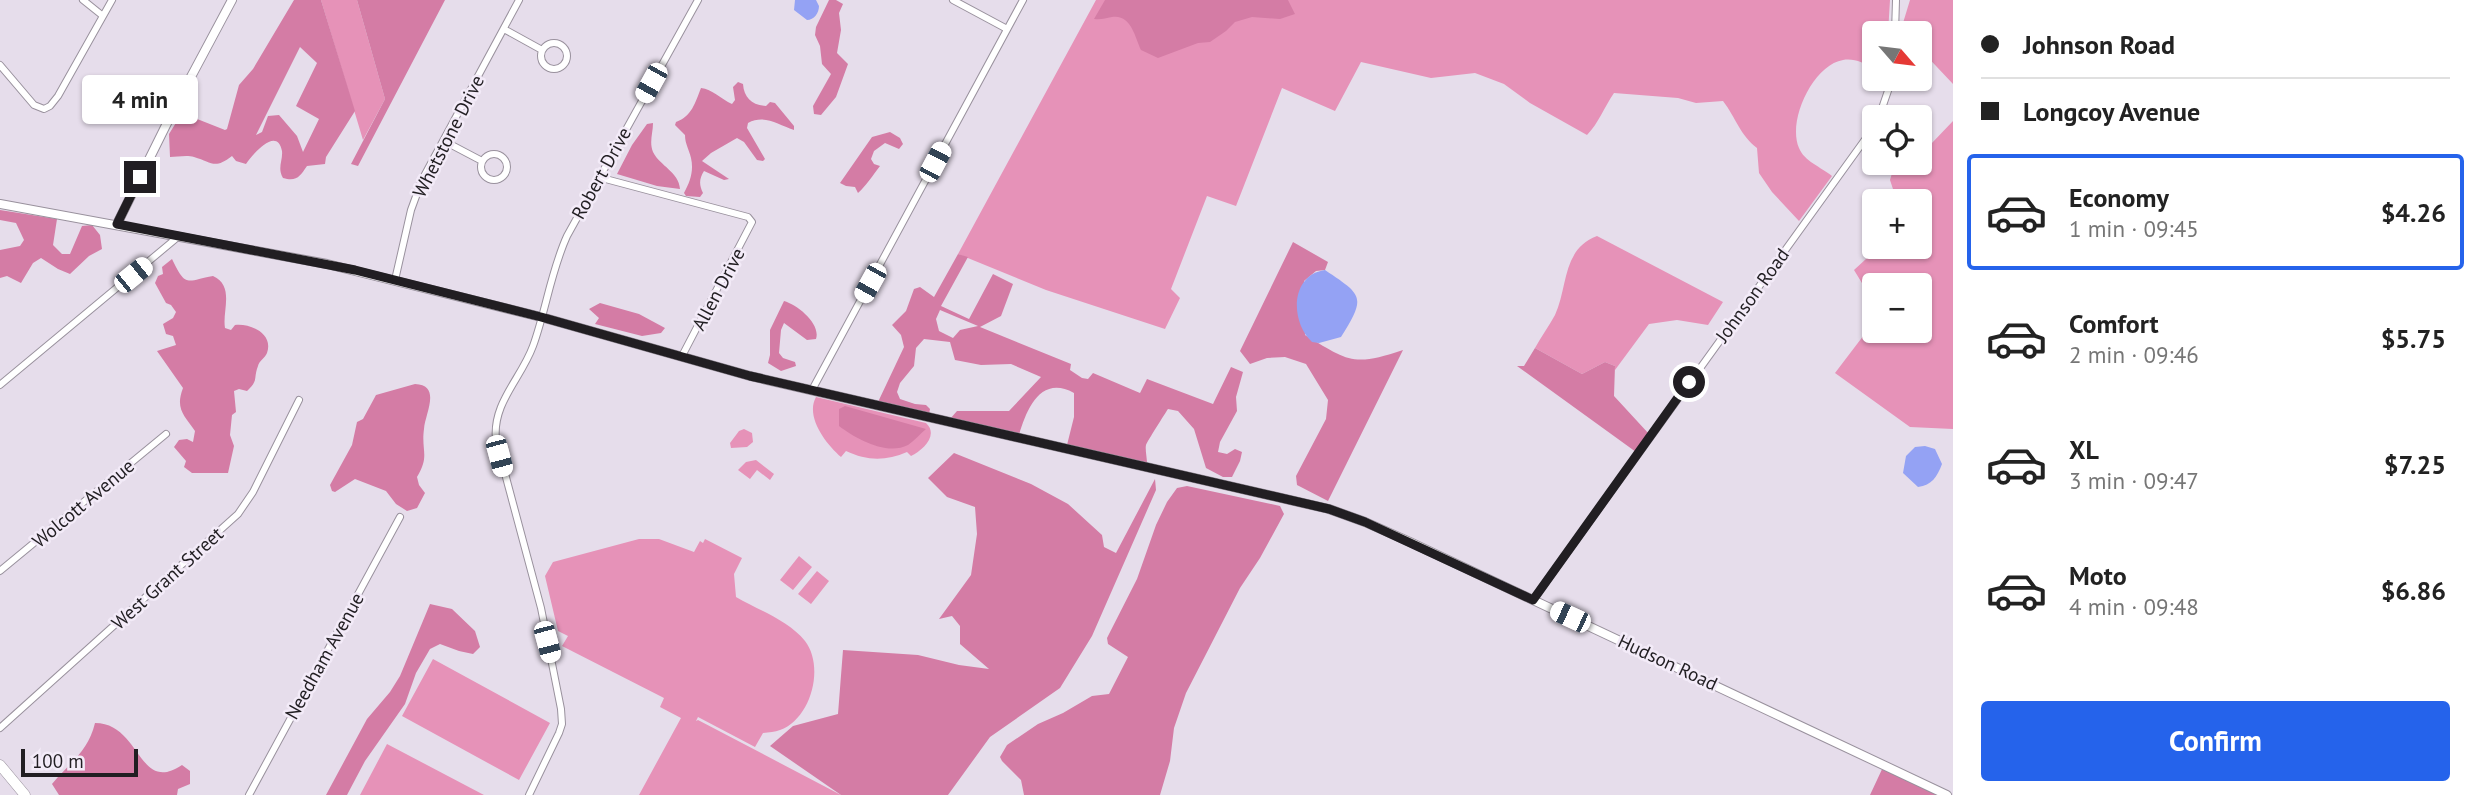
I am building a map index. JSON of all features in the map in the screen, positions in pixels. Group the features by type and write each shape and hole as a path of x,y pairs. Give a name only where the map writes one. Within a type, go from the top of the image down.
{"main road":[{"path":"0,765 25,795"}],"street":[{"path":"83,0 103,16"},
{"path":"0,65 29,100 39,108 50,106 112,0"},
{"path":"117,224 232,0"},
{"name":"Whetstone Drive","path":"395,280 417,193 519,0"},
{"name":"Robert Drive","path":"529,795 559,733 562,724 561,709 541,608 495,432 499,408 530,352 561,249 598,177 698,0"},
{"path":"953,0 1007,29"},
{"path":"812,390 1023,0"},
{"path":"1895,21 1896,0"},
{"path":"504,29 542,50"},
{"path":"549,44 558,44 567,54 566,62 559,69 547,68 540,58 542,50 549,44"},
{"path":"444,141 482,161"},
{"name":"Johnson Road","path":"1533,600 1862,144"},
{"path":"489,155 498,155 507,164 506,174 498,180 487,179 482,173 482,161 489,155"},
{"name":"Allen Drive","path":"598,177 748,217 752,222 682,356"},
{"name":"Hudson Road","path":"0,204 303,258 541,317 812,390 1329,509 1376,526 1947,795"},
{"path":"0,385 179,236"},
{"name":"West Grant Street","path":"0,728 238,514 253,492 299,400"},
{"name":"Wolcott Avenue","path":"0,571 166,434"},
{"name":"Needham Avenue","path":"249,795 400,517"}],"shaded area":[{"path":"294,0 321,0 355,111 326,157 325,164 307,166 295,179 283,178 280,168 282,151 275,141 264,144 246,164 236,161 232,156 217,164 191,156 170,157 169,134 182,113 227,129 239,85 253,69","holes":["300,47 317,63 296,106 319,119 303,152 297,136 279,115 268,116 262,132 256,135"]},
{"path":"321,0 357,0 385,99 363,140"},
{"path":"357,0 445,0 358,166 351,164 385,99"},
{"path":"829,0 843,4 839,13 841,30 837,53 848,64 836,97 821,115 814,114 813,106 831,74 822,64 820,46 815,35"},
{"path":"1096,0 1890,0 1889,21 1862,21 1862,63 1843,60 1832,64 1822,72 1805,96 1797,124 1799,148 1809,160 1832,176 1799,221 1772,192 1759,173 1757,148 1742,132 1723,101 1696,103 1678,98 1614,93 1587,135 1530,103 1504,84 1475,73 1431,78 1361,62 1335,111 1282,88 1236,206 1207,196 1171,289 1180,298 1165,329 1046,290 958,254"},
{"path":"1105,0 1288,0 1295,14 1280,19 1252,17 1235,22 1210,42 1198,43 1158,58 1141,50 1124,19 1094,19"},
{"path":"1910,0 1953,0 1953,84 1932,62 1932,21 1904,21"},
{"path":"738,82 743,84 747,97 753,102 766,106 770,102 775,103 794,126 794,130 766,120 748,123 747,128 765,159 757,160 744,142 737,138 702,161 729,179 724,180 704,171 700,182 703,193 700,197 686,196 684,193 691,176 692,163 685,135 675,125 676,122 689,113 701,88 732,104 735,100 733,87"},
{"path":"1953,121 1953,429 1910,427 1835,373 1862,338 1862,343 1932,343 1932,273 1862,273 1862,283 1854,270 1866,259 1932,259 1932,189 1893,189 1891,175 1932,175 1932,143"},
{"path":"653,123 653,152 676,178 680,189 657,186 617,174 632,145 647,124"},
{"path":"890,132 900,138 903,144 899,149 885,143 874,151 871,159 874,164 880,166 861,190 858,193 855,187 840,183 872,137"},
{"path":"0,210 57,219 53,245 62,254 70,254 82,226 92,225 100,235 102,249 89,256 70,274 41,258 33,263 21,283 7,276 0,278 0,250 20,246 24,240 16,223 0,220"},
{"path":"1597,236 1723,302 1708,325 1677,320 1649,324 1615,370 1615,366 1605,362 1582,374 1535,348 1555,315 1572,259 1586,242"},
{"path":"1293,242 1328,262 1325,270 1316,271 1304,281 1305,335 1331,351 1351,359 1373,358 1403,350 1328,501 1297,485 1296,476 1326,419 1328,400 1306,364 1285,357 1267,358 1250,364 1240,351"},
{"path":"958,254 968,257 941,306 969,319 993,274 1013,284 1001,316 980,327 1071,364 1070,370 1082,378 1088,379 1093,373 1140,393 1147,379 1213,404 1231,367 1243,372 1236,397 1237,411 1220,442 1218,452 1227,454 1235,449 1242,452 1232,477 1223,477 1206,468 1194,429 1178,411 1168,409 1150,439 1146,447 1147,463 1067,445 1074,417 1074,393 1062,389 1053,388 1037,397 1026,415 1019,435 950,419 957,411 1009,411 1041,377 1011,364 981,365 955,360 950,342 924,339 916,348 914,366 900,383 897,392 900,399 926,405 930,409 929,414 878,402 904,347 901,335 892,325 906,311 914,289 920,287 934,297","holes":["940,310 978,326 960,330 953,338 939,331 936,319"]},
{"path":"172,259 181,275 188,280 213,276 220,280 226,292 225,328 231,330 235,325 247,326 259,331 267,340 267,353 259,364 253,384 247,391 234,391 236,412 232,415 230,435 234,446 228,473 192,473 184,467 186,461 174,447 179,440 187,439 193,442 195,431 180,407 183,388 157,351 176,345 173,336 166,334 163,324 173,318 176,312 166,303 155,283 158,276 163,274 162,267"},
{"path":"784,301 807,316 817,333 816,339 807,340 784,323 779,353 783,358 795,362 796,366 781,371 768,363 770,330"},
{"path":"600,303 639,314 665,328 661,333 642,336 595,324 599,318 589,309"},
{"path":"1535,348 1582,374 1605,362 1615,366 1614,396 1649,434 1636,452 1517,366 1524,366"},
{"path":"415,384 428,389 430,395 423,437 424,458 417,477 425,493 417,508 407,511 396,504 386,491 355,479 335,492 332,491 330,485 352,445 357,422 363,419 376,395"},
{"path":"816,397 926,423 930,428 930,437 920,450 911,456 907,452 892,457 869,458 846,451 841,457 829,445 815,421 813,405"},
{"path":"845,406 926,429 908,445 900,448 881,447 863,441 839,426 839,409"},
{"path":"744,429 752,433 753,442 747,447 731,448 730,443 739,431"},
{"path":"954,453 1031,484 1068,504 1102,535 1104,547 1116,553 1155,479 1156,490 1092,636 1060,688 990,737 948,795 841,795 770,746 793,726 838,714 843,650 918,655 989,669 960,644 960,626 952,616 939,619 971,575 977,534 975,507 947,497 928,478"},
{"path":"756,460 774,474 770,480 757,470 750,479 738,470 746,462"},
{"path":"1187,486 1280,506 1284,514 1240,588 1186,693 1174,728 1170,761 1160,795 1024,795 1021,780 1000,757 1007,745 1038,724 1092,696 1109,694 1128,657 1108,644 1107,638 1137,579 1167,502 1177,488"},
{"path":"639,539 659,539 694,552 700,541 703,543 705,539 742,558 734,574 736,597 781,621 805,641 814,664 812,691 800,715 791,724 778,731 763,733 755,747 698,717 696,721 841,795 639,795 681,718 660,707 664,698 562,646 568,636 558,631 545,576 553,562"},
{"path":"799,556 812,567 793,590 780,580"},
{"path":"817,571 829,581 811,604 798,594"},
{"path":"430,604 452,609 475,631 480,647 473,654 440,644 430,649 416,673 405,704 365,761 347,795 326,795 367,719 400,676"},
{"path":"433,659 550,723 519,780 402,716"},
{"path":"95,723 110,726 122,734 147,765 156,771 168,772 182,765 190,771 190,784 178,789 177,795 59,795 52,784 88,742"},
{"path":"387,744 484,795 360,795"},
{"path":"1884,765 1939,795 1870,795"}],"water":[{"path":"795,0 816,0 819,6 816,16 807,20 794,10"},
{"path":"1325,270 1353,291 1357,304 1355,313 1341,337 1319,343 1312,342 1305,333 1297,312 1297,300 1305,281 1313,274"},
{"path":"1915,447 1935,449 1942,464 1933,480 1918,487 1903,473 1906,456"}],"route":[{"path":"140,177 117,224 355,270 541,317 750,376 1329,509 1365,522 1533,600 1689,382"}]}
